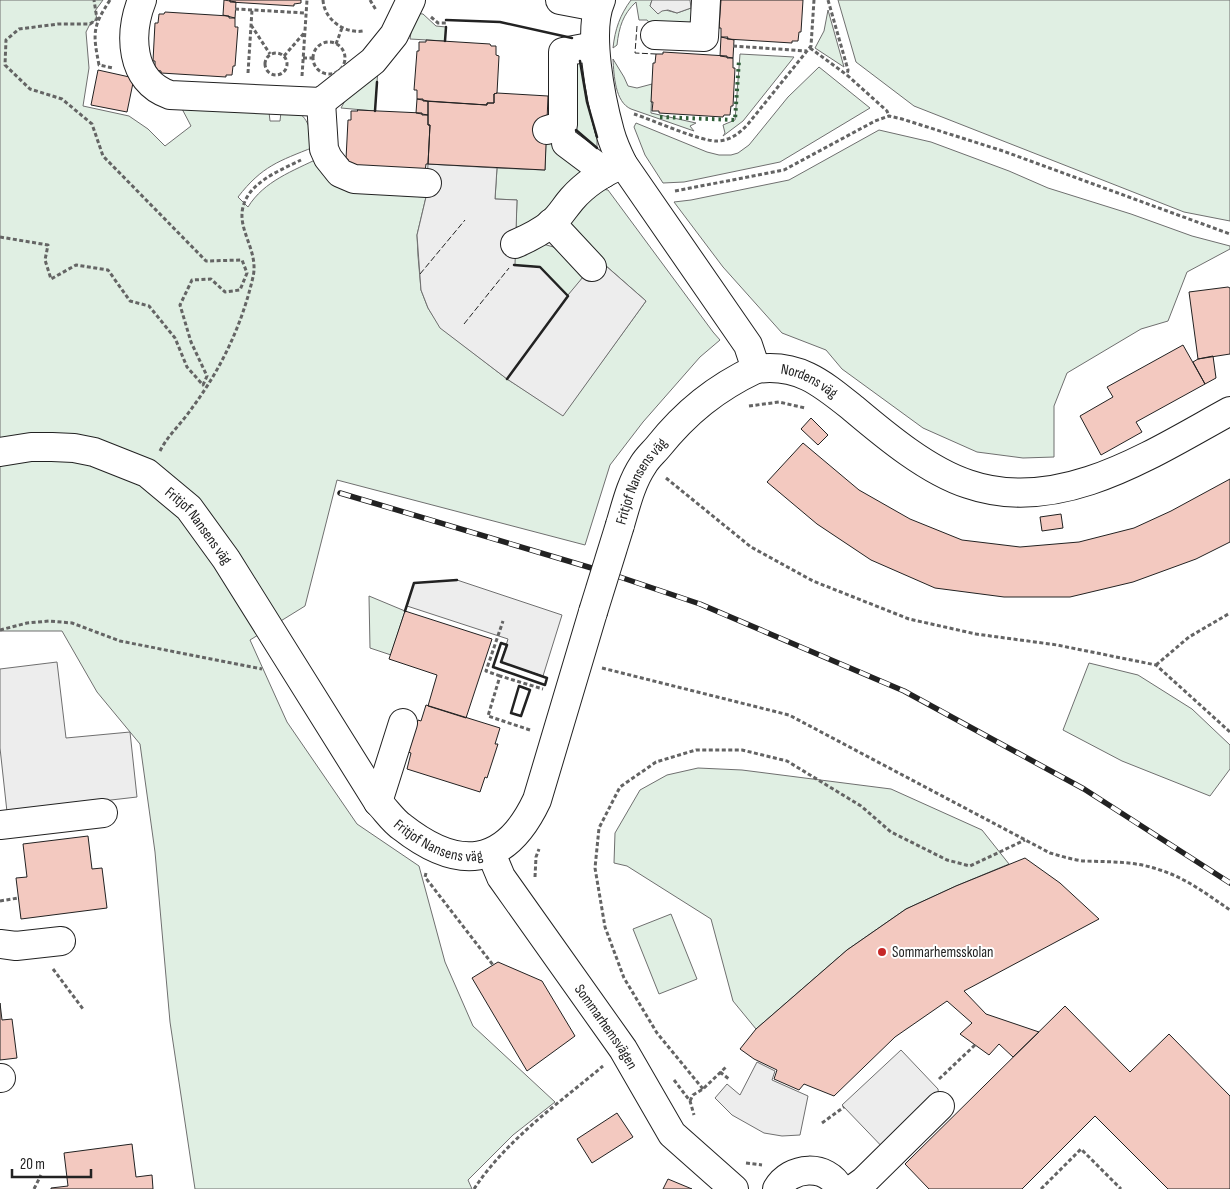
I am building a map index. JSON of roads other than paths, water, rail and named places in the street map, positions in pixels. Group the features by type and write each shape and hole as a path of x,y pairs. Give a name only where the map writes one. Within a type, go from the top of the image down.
{"street":[{"path":"142,0 135,24 134,49 144,75 150,83 163,92 170,95 311,102 373,61 394,35 411,5"},
{"path":"560,0 599,4 595,46 610,134 613,169 748,345 756,369"},
{"path":"655,35 704,37 706,0"},
{"path":"595,46 563,52 562,126 557,136 598,167 613,169"},
{"path":"311,102 324,149 328,158 340,173 354,179 427,183"},
{"path":"516,244 534,236 551,223 582,190 613,169"},
{"path":"551,223 592,267"},
{"name":"Nordens väg","path":"756,369 773,367 789,369 812,378 832,391 890,439 921,460 967,484 1000,492 1024,493 1053,489 1109,474 1136,463 1230,410"},
{"name":"Fritjof Nansens väg","path":"0,452 31,447 74,448 94,452 147,473 188,508 226,559 378,802 401,827 443,852 468,857 481,856 491,853 511,840 530,816 537,800 629,494 643,464 672,429 706,398 732,381 756,369"},
{"path":"378,802 403,723"},
{"path":"0,825 103,813"},
{"name":"Sommarhemsvägen","path":"491,853 501,877 623,1049 672,1134 734,1189"},
{"path":"0,944 54,951"},
{"path":"853,1189 864,1181 940,1106"},
{"path":"777,1189 786,1178 796,1172 808,1170 820,1172 830,1177 840,1189"}],"railway":[{"path":"340,493 605,572 700,604 904,691 1084,789 1230,883"}],"place":[{"name":"Sommarhemsskolan","path":"882,952"}]}
